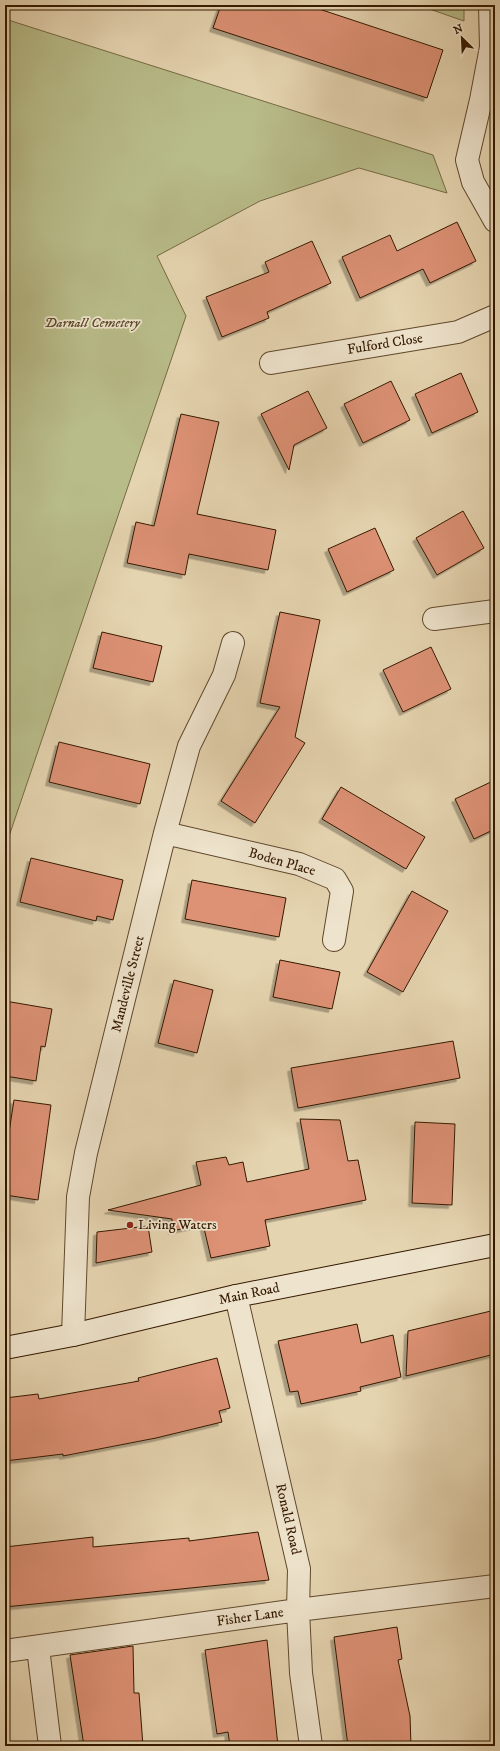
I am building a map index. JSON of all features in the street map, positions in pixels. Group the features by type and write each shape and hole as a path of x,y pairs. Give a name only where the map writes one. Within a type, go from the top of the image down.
{"street":[{"path":"490,5 491,47 481,100 467,160 473,182 495,222"},
{"name":"Fulford Close","path":"271,363 458,332 495,316"},
{"path":"434,619 495,611"},
{"name":"Mandeville Street","path":"72,1335 78,1197 86,1153 189,746 224,675 233,643"},
{"name":"Boden Place","path":"166,833 299,864 335,879 342,891 334,940"},
{"name":"Main Road","path":"5,1348 72,1335 236,1296 495,1245"},
{"name":"Ronald Road","path":"236,1296 299,1569 298,1610 301,1673 311,1746"},
{"name":"Fisher Lane","path":"5,1651 38,1648 298,1610 495,1586"},
{"path":"38,1648 50,1746"}],"green space":[{"path":"418,5 464,5 464,21"},
{"name":"Darnall Cemetery","path":"5,19 433,155 447,193 359,168 260,201 157,256 186,316 5,848"}],"building":[{"path":"221,5 307,5 443,50 427,98 213,28"},
{"path":"457,222 476,261 430,283 423,269 360,298 342,257 390,235 397,251"},
{"path":"312,241 331,283 267,312 269,318 222,337 206,297 269,272 265,262"},
{"path":"461,373 478,412 432,433 415,394"},
{"path":"391,381 410,420 363,443 344,404"},
{"path":"308,391 327,428 294,445 289,470 261,414"},
{"path":"181,414 219,422 197,514 276,530 268,570 189,554 185,575 127,563 136,522 154,526"},
{"path":"463,511 484,548 437,575 416,538"},
{"path":"375,528 394,570 347,592 328,549"},
{"path":"280,612 320,620 295,737 305,743 255,823 221,801 280,707 260,703"},
{"path":"102,632 162,646 153,682 93,668"},
{"path":"431,647 451,689 403,712 383,670"},
{"path":"59,742 150,764 140,804 49,782"},
{"path":"495,780 495,829 474,839 455,799"},
{"path":"341,787 425,837 406,869 322,819"},
{"path":"31,858 123,880 113,920 97,916 96,921 20,902"},
{"path":"192,880 286,898 279,937 185,919"},
{"path":"412,891 448,911 403,992 367,972"},
{"path":"280,960 340,972 332,1009 273,997"},
{"path":"174,980 213,990 197,1053 158,1043"},
{"path":"5,1001 52,1009 45,1047 41,1046 36,1081 5,1076"},
{"path":"453,1041 460,1078 298,1108 291,1068"},
{"path":"14,1100 51,1105 38,1200 5,1195 5,1158"},
{"path":"300,1119 340,1120 348,1161 358,1160 366,1200 265,1220 270,1246 211,1258 203,1224 172,1231 172,1219 108,1210 201,1185 196,1162 226,1157 229,1165 243,1162 247,1182 309,1169"},
{"path":"415,1122 455,1124 452,1205 412,1203"},
{"path":"148,1226 152,1252 96,1263 97,1232"},
{"path":"495,1310 495,1354 406,1376 408,1331"},
{"path":"357,1324 361,1343 393,1335 401,1377 360,1387 361,1391 301,1404 298,1391 290,1392 278,1341"},
{"path":"217,1358 230,1408 219,1411 222,1422 156,1438 63,1456 63,1454 5,1461 5,1398 38,1394 39,1399 139,1381 138,1378"},
{"path":"258,1532 269,1580 5,1607 5,1547 93,1537 93,1547 189,1538 189,1541"},
{"path":"397,1627 402,1659 398,1660 410,1716 411,1746 348,1746 334,1637"},
{"path":"267,1640 278,1746 230,1746 228,1732 217,1734 205,1650"},
{"path":"133,1646 134,1693 139,1693 143,1746 84,1746 70,1655"}],"place":[{"name":"Living Waters","path":"130,1225"}]}
